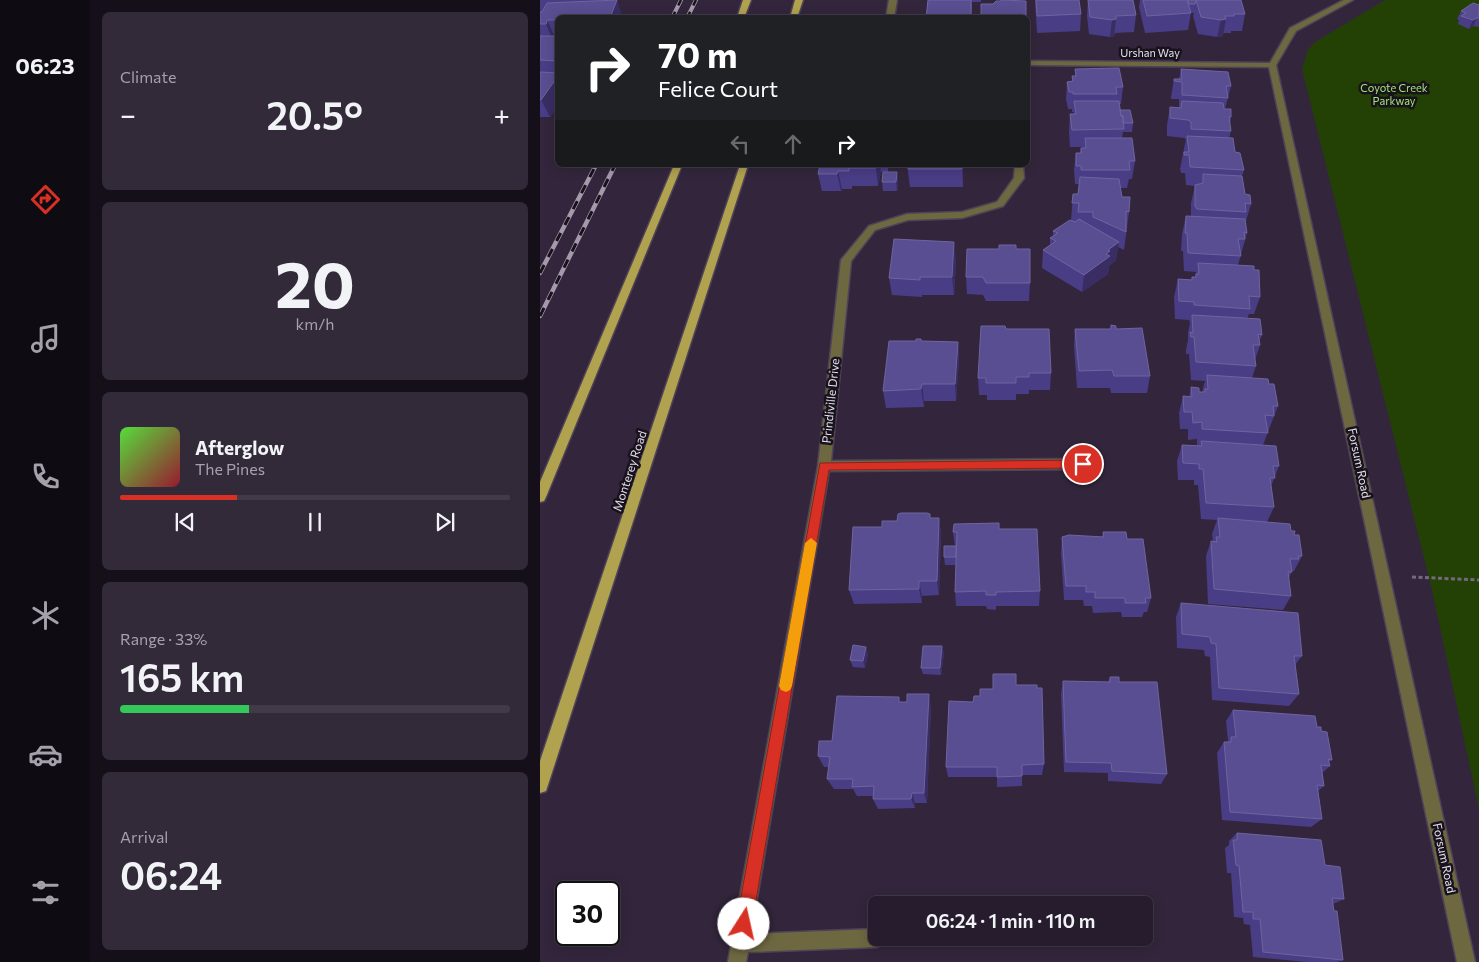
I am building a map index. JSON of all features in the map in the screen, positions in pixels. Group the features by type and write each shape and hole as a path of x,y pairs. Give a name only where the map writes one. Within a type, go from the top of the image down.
{"main road":[{"path":"741,15 747,0"},
{"path":"794,15 799,0"},
{"path":"540,497 677,167"},
{"name":"Monterey Road","path":"540,785 743,167"}],"street":[{"path":"890,15 893,0"},
{"path":"1272,64 1293,30 1349,0"},
{"name":"Urshan Way","path":"1030,64 1272,64"},
{"name":"Forsum Road","path":"1272,64 1466,962"},
{"name":"Prindiville Drive","path":"737,962 824,466 846,260 872,228 907,217 962,215 1000,204 1019,178 1019,167"},
{"path":"824,466 1083,464"},
{"path":"740,943 868,938"}],"path":[{"path":"1383,577 1479,580"}],"green space":[{"name":"Coyote Creek Parkway","path":"1385,0 1479,0 1479,809 1432,590 1302,69 1308,50 1315,42"}],"building":[{"path":"617,0 611,15 555,15 555,20 547,20 546,24 540,24 540,12 542,12 547,3"},
{"path":"928,0 971,0 971,15 926,15"},
{"path":"1036,0 1079,0 1081,14 1037,16"},
{"path":"1088,0 1133,0 1136,15 1116,16 1116,19 1112,20 1090,17"},
{"path":"1143,0 1187,0 1191,13 1147,16"},
{"path":"1188,0 1196,0 1195,4 1189,4"},
{"path":"1196,0 1241,0 1245,14 1225,16 1226,19 1221,20 1201,17"},
{"path":"996,1 1026,1 1026,15 981,15 981,4 993,4"},
{"path":"1473,3 1479,5 1479,18 1473,20 1461,16 1466,13 1461,11"},
{"path":"540,36 555,36 555,61 540,60"},
{"path":"1119,68 1123,87 1116,87 1117,94 1073,94 1073,92 1069,92 1067,82 1073,81 1072,76 1076,76 1075,69"},
{"path":"1181,69 1228,72 1231,86 1226,86 1228,98 1182,95 1182,82 1174,81 1174,79 1182,79"},
{"path":"540,72 555,73 555,80 540,100"},
{"path":"1074,101 1119,101 1124,129 1072,130 1070,114 1076,114"},
{"path":"1182,101 1223,103 1224,109 1231,109 1231,117 1229,117 1231,131 1191,129 1191,122 1188,120 1170,118 1170,107 1181,108"},
{"path":"1120,110 1130,110 1133,123 1123,123 1123,116 1121,116"},
{"path":"1187,136 1233,138 1235,152 1240,153 1244,170 1190,167 1189,155 1184,155 1184,152 1189,152"},
{"path":"1085,138 1132,138 1135,161 1129,161 1130,170 1081,170 1081,166 1076,166 1076,153 1081,153 1081,148 1086,148"},
{"path":"820,167 876,167 849,168 849,171 838,171 837,174 818,174"},
{"path":"908,167 962,167 962,169 908,169"},
{"path":"883,172 897,172 896,182 882,182"},
{"path":"1203,174 1242,176 1245,194 1250,195 1251,204 1245,203 1246,212 1197,209 1195,206 1195,185 1203,183"},
{"path":"1080,177 1119,179 1122,197 1130,197 1129,212 1126,211 1126,232 1093,217 1093,212 1078,212 1079,203 1072,203 1073,194 1078,194"},
{"path":"1186,216 1245,219 1247,233 1244,232 1245,239 1238,239 1241,256 1188,253 1187,233 1185,233"},
{"path":"1079,219 1119,242 1108,250 1110,251 1106,254 1110,256 1084,275 1043,250 1056,241 1050,238 1058,233 1053,231 1070,220 1075,222"},
{"path":"894,239 954,242 952,277 920,277 920,280 889,278"},
{"path":"999,245 1016,245 1016,249 1030,249 1030,283 986,283 983,277 966,277 967,249 999,249"},
{"path":"1198,263 1254,266 1254,270 1259,270 1260,297 1249,296 1250,309 1194,305 1194,302 1179,301 1178,279 1192,280 1192,277 1196,277 1196,274 1199,274"},
{"path":"1192,315 1260,319 1262,335 1258,334 1260,345 1253,345 1256,366 1196,362 1194,337 1191,337 1190,332 1193,333"},
{"path":"1111,325 1116,326 1116,329 1142,328 1150,376 1114,376 1112,370 1079,371 1075,329 1111,329"},
{"path":"981,326 1005,326 1006,329 1049,329 1051,373 1029,373 1029,377 1016,377 1016,383 986,383 986,378 978,378"},
{"path":"916,339 921,339 921,341 958,342 955,384 922,384 921,389 883,391 889,341 916,341"},
{"path":"1207,375 1268,379 1269,384 1274,384 1278,406 1273,406 1274,416 1265,415 1268,433 1202,429 1202,422 1193,423 1192,412 1184,412 1183,396 1192,397 1191,387 1199,388 1199,392 1205,392 1205,389 1208,389"},
{"path":"1201,441 1276,446 1279,466 1273,466 1275,478 1270,478 1274,507 1206,503 1203,469 1199,469 1199,464 1183,463 1182,445 1202,446"},
{"path":"927,513 930,514 930,518 939,518 937,581 919,581 919,589 849,590 853,527 882,527 882,521 897,521 898,514"},
{"path":"1218,518 1290,524 1291,531 1295,531 1294,535 1299,535 1302,556 1298,556 1299,559 1290,559 1292,572 1288,572 1291,596 1214,589 1211,541 1217,542 1216,537 1220,537"},
{"path":"999,523 999,529 1037,529 1040,591 996,592 996,595 986,595 986,591 955,592 957,532 953,532 954,524"},
{"path":"1103,532 1126,532 1127,539 1143,539 1151,598 1145,598 1146,603 1125,603 1125,598 1095,598 1095,592 1086,592 1086,586 1066,586 1062,537 1069,535 1104,537"},
{"path":"944,546 956,546 956,557 944,557"},
{"path":"1181,603 1298,613 1302,656 1294,656 1299,694 1219,688 1216,644 1211,643 1210,637 1182,634"},
{"path":"853,645 866,647 863,661 850,660"},
{"path":"923,646 942,646 940,668 921,668"},
{"path":"993,674 1016,674 1016,685 1037,685 1037,688 1042,688 1044,764 1022,765 1022,776 997,777 997,767 946,767 949,701 973,702 974,696 980,696 980,689 993,689"},
{"path":"1110,677 1119,677 1119,682 1157,682 1167,774 1112,771 1111,763 1066,762 1063,681 1110,682"},
{"path":"907,694 929,694 924,793 912,793 911,799 873,799 874,786 852,787 853,779 827,779 830,757 818,756 819,741 832,741 837,696 899,697 899,702 907,702"},
{"path":"1233,710 1315,716 1317,727 1321,727 1321,731 1327,732 1332,760 1328,759 1330,766 1321,765 1324,786 1317,785 1322,819 1230,812 1224,742 1231,742 1231,737 1236,737"},
{"path":"1237,833 1321,840 1325,865 1340,867 1344,899 1332,898 1334,911 1337,911 1343,960 1263,952 1260,919 1253,919 1253,912 1243,912 1239,866 1236,865 1233,840 1237,840"}],"railway":[{"path":"674,15 681,0"},
{"path":"688,15 696,0"},
{"path":"540,273 595,167"},
{"path":"540,316 614,167"}],"slow traffic":[{"path":"786,686 811,543"}],"route":[{"path":"744,924 824,466 1083,464"}]}
